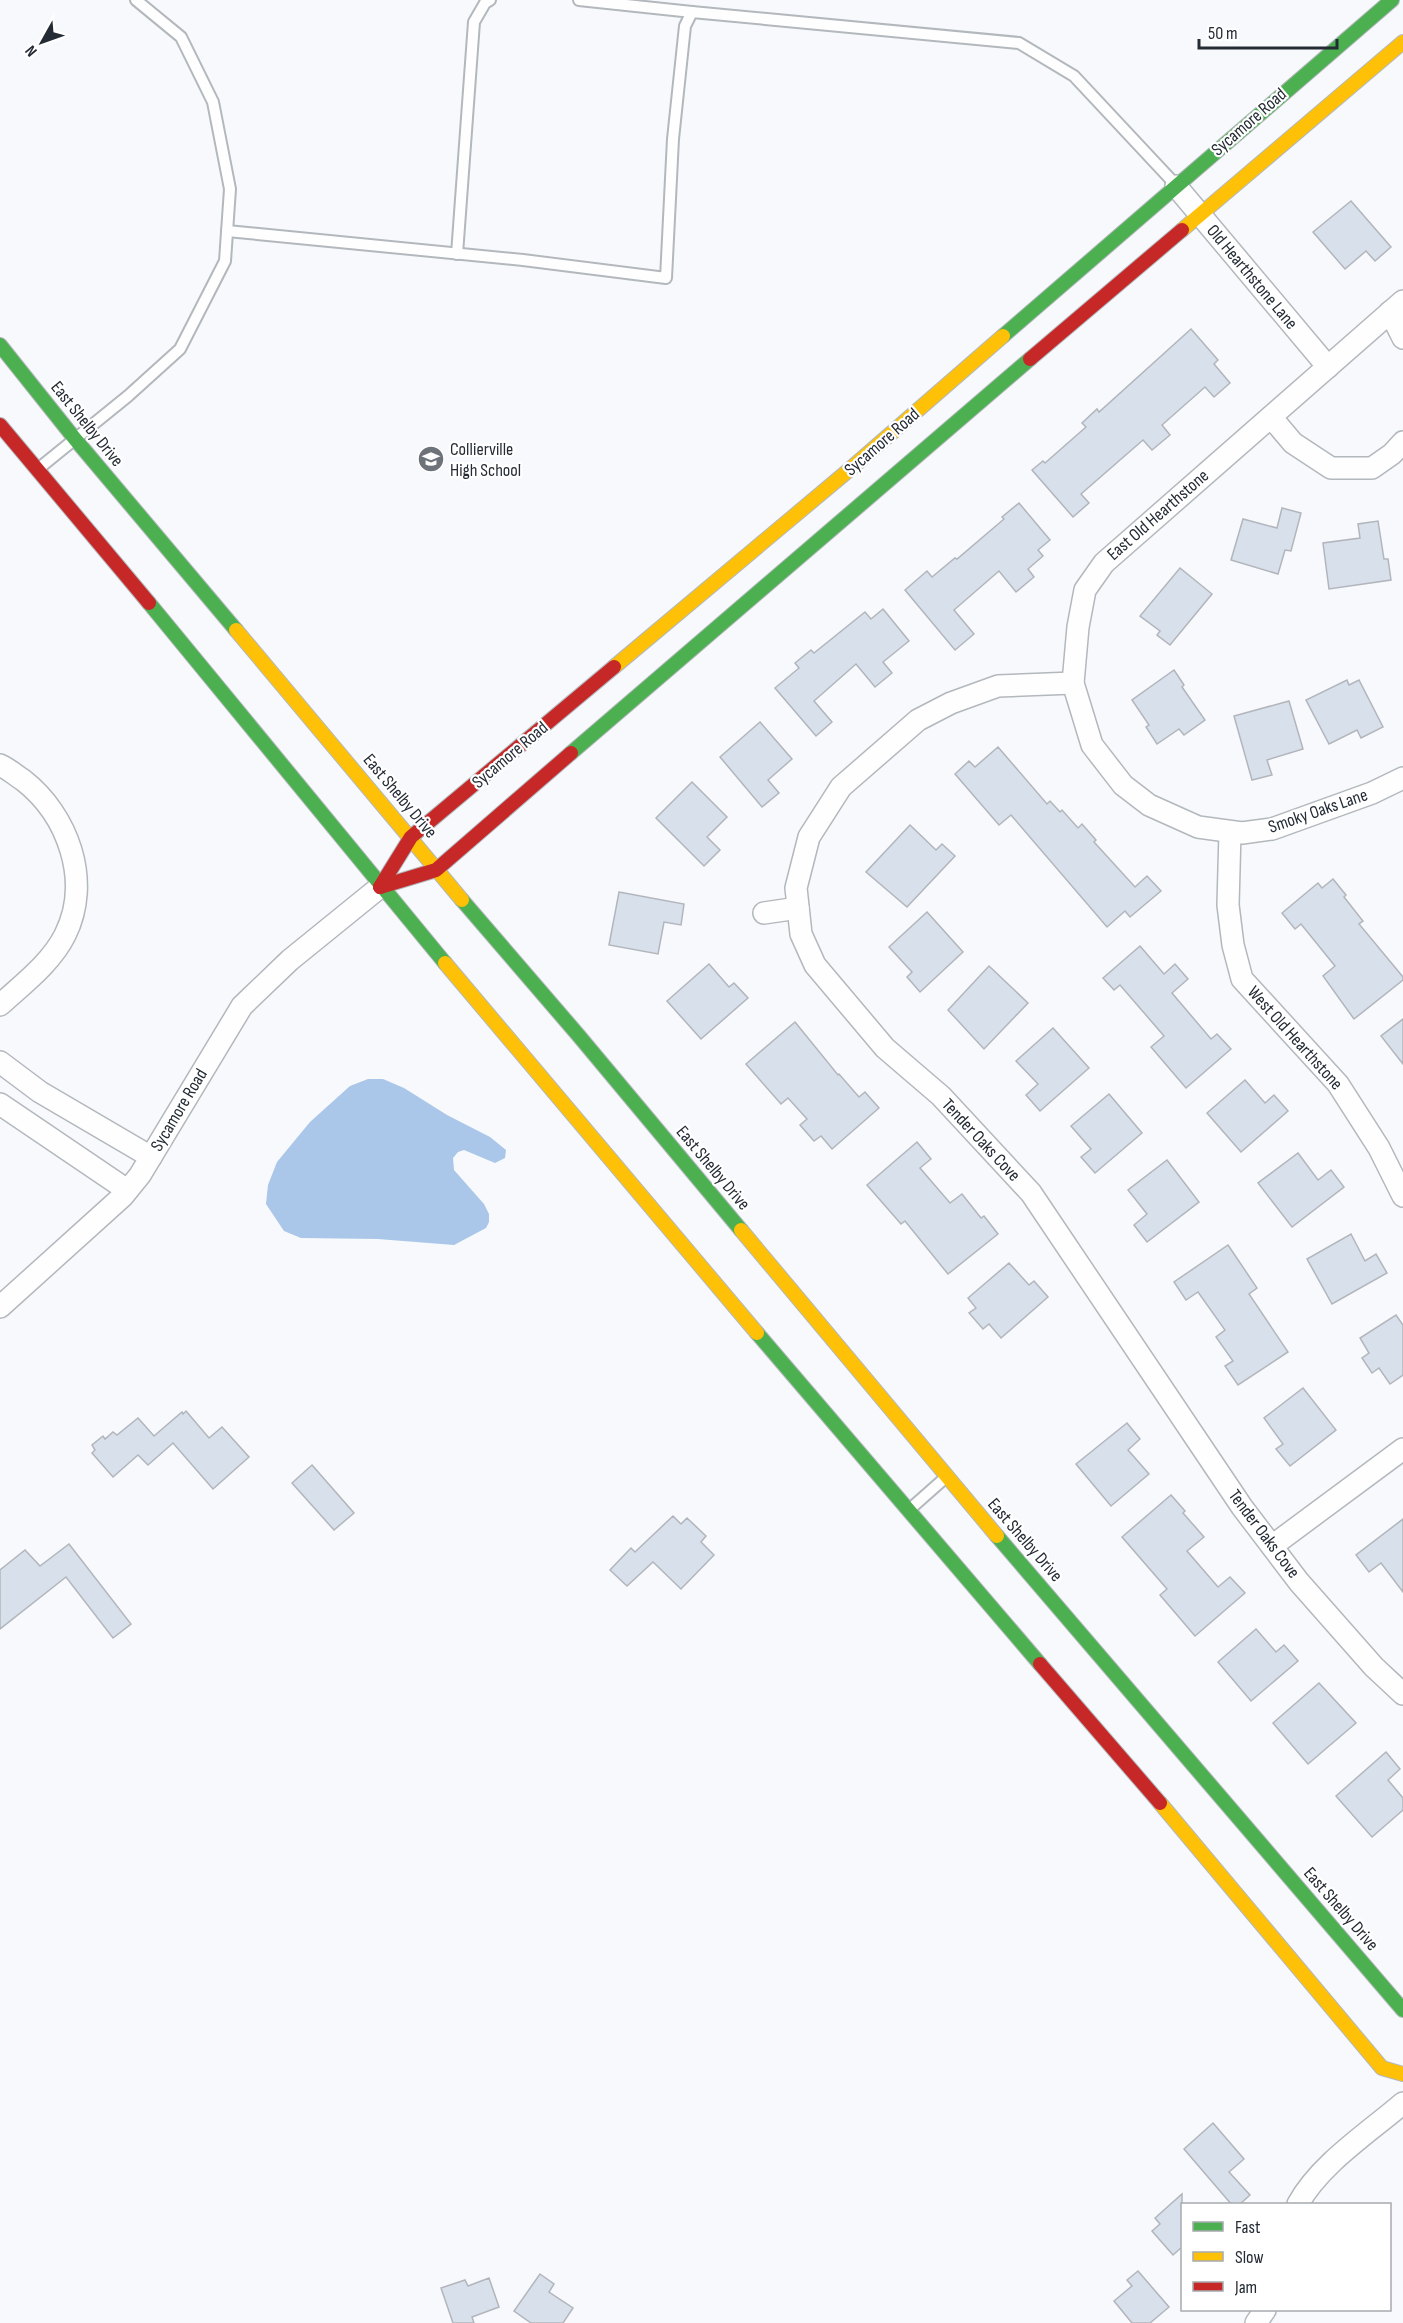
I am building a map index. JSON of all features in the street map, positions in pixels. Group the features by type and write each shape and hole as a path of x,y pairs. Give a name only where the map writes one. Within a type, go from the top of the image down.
{"main road":[{"name":"Sycamore Road","path":"380,887 411,837 849,470 1392,0"},
{"name":"Sycamore Road","path":"380,887 436,870 798,557 1403,42"},
{"name":"East Shelby Drive","path":"0,345 75,439 411,837 436,870 579,1036 946,1476 1403,2010"},
{"path":"0,424 229,699 380,887 907,1511 1127,1764 1382,2068 1403,2074"}],"street":[{"name":"Old Hearthstone Lane","path":"1176,186 1328,368"},
{"name":"East Old Hearthstone","path":"1230,832 1198,827 1149,805 1123,785 1092,745 1073,683 1078,627 1085,590 1104,563 1397,307"},
{"path":"1397,307 1403,338"},
{"path":"1271,417 1293,443 1331,468 1372,468 1392,454 1403,442"},
{"name":"Tender Oaks Cove","path":"1073,683 998,686 951,703 918,720 841,787 809,837 796,888 801,933 815,965 885,1048 941,1096 1031,1193 1242,1507 1299,1582 1374,1667 1403,1694"},
{"path":"0,765 39,793 60,821 74,854 76,899 66,934 52,955 0,1005"},
{"name":"Smoky Oaks Lane","path":"1230,832 1242,833 1272,829 1372,793 1403,778"},
{"name":"West Old Hearthstone","path":"1230,832 1228,904 1233,945 1242,979 1338,1084 1379,1148 1403,1196"},
{"name":"Sycamore Road","path":"0,1307 127,1191 151,1157 242,1006 290,960 380,887"},
{"path":"764,913 798,908"},
{"path":"0,1062 40,1092 151,1157"},
{"path":"0,1104 127,1191"},
{"path":"1272,1546 1403,1449"},
{"path":"1299,2203 1304,2193 1323,2171 1403,2103"}],"lane":[{"path":"37,470 180,349 225,261 230,189 213,102 181,37 136,0"},
{"path":"457,254 474,22 485,3 490,0"},
{"path":"579,0 1020,42 1074,76 1176,186"},
{"path":"227,231 666,278 673,139 685,26 692,12"},
{"path":"907,1511 946,1476"}],"water":[{"path":"368,1079 383,1079 404,1088 447,1115 490,1137 506,1150 505,1158 495,1163 464,1150 458,1152 453,1158 454,1170 484,1204 489,1214 486,1228 454,1245 378,1239 301,1238 284,1231 266,1204 268,1185 277,1162 310,1122 350,1086"}],"building":[{"path":"1351,201 1391,247 1375,261 1366,251 1345,269 1313,232"},
{"path":"1191,329 1218,360 1214,364 1230,383 1214,397 1205,387 1162,425 1170,435 1152,450 1143,440 1081,494 1089,503 1073,517 1032,470 1043,461 1045,463 1086,427 1082,423 1097,409 1099,412"},
{"path":"1019,503 1050,540 1038,550 1043,556 1028,569 1034,577 1016,592 999,571 954,610 974,634 955,650 905,590 927,571 932,577 955,558 957,559 1004,519 1002,517"},
{"path":"1282,508 1301,513 1291,551 1285,550 1278,574 1231,560 1243,519 1277,528"},
{"path":"1378,521 1384,559 1388,559 1391,580 1329,589 1323,543 1360,538 1358,524"},
{"path":"1180,568 1212,594 1170,645 1157,635 1160,631 1140,616"},
{"path":"883,609 909,641 883,662 892,673 875,687 856,664 814,701 832,722 816,736 775,688 799,668 795,663 811,650 814,653 865,612 871,619"},
{"path":"1174,670 1184,685 1182,687 1205,720 1184,735 1179,729 1157,744 1146,727 1149,725 1132,700"},
{"path":"1347,680 1349,685 1359,680 1383,727 1361,738 1357,730 1329,744 1306,700"},
{"path":"1289,701 1303,749 1267,760 1272,775 1252,780 1234,716"},
{"path":"760,722 792,759 768,780 779,793 762,807 720,757"},
{"path":"998,747 1047,804 1050,801 1060,812 1062,810 1078,828 1082,824 1096,840 1094,842 1135,887 1147,876 1161,891 1130,917 1125,911 1107,927 1011,815 999,825 955,774 969,761 975,767"},
{"path":"692,782 727,817 707,837 720,850 704,866 656,818"},
{"path":"910,825 936,850 942,844 955,856 907,907 866,872"},
{"path":"1333,879 1363,921 1359,924 1403,977 1403,980 1354,1019 1323,976 1335,966 1301,924 1295,929 1282,913 1318,883 1322,888"},
{"path":"619,892 684,904 681,925 664,922 658,954 609,945"},
{"path":"927,912 963,952 920,992 907,977 912,972 889,947"},
{"path":"1140,946 1164,974 1175,964 1188,979 1172,993 1211,1039 1217,1034 1231,1049 1186,1088 1151,1047 1164,1036 1120,985 1114,990 1103,978"},
{"path":"709,964 729,987 734,983 748,998 701,1039 667,1001"},
{"path":"989,966 1028,1003 984,1049 948,1010"},
{"path":"1403,1019 1403,1064 1381,1036"},
{"path":"795,1022 859,1097 865,1092 879,1108 832,1149 821,1136 814,1141 800,1125 807,1119 788,1098 781,1104 746,1064"},
{"path":"1053,1028 1089,1068 1040,1111 1026,1095 1038,1084 1016,1061"},
{"path":"1245,1080 1265,1103 1274,1095 1288,1111 1241,1152 1207,1113"},
{"path":"1109,1094 1142,1133 1095,1173 1081,1157 1091,1149 1071,1126"},
{"path":"917,1142 931,1159 920,1168 950,1203 962,1194 981,1218 984,1216 998,1234 948,1274 905,1221 901,1224 867,1185"},
{"path":"1298,1153 1318,1180 1331,1170 1344,1187 1292,1227 1258,1183"},
{"path":"1167,1160 1199,1202 1147,1242 1134,1225 1147,1214 1128,1190"},
{"path":"1351,1234 1365,1261 1376,1254 1387,1273 1332,1304 1307,1259"},
{"path":"1228,1245 1257,1288 1249,1294 1288,1352 1238,1385 1225,1366 1233,1361 1216,1337 1225,1330 1198,1292 1186,1300 1174,1282"},
{"path":"1009,1263 1029,1285 1034,1281 1048,1297 1001,1338 989,1324 983,1329 969,1313 976,1308 968,1298"},
{"path":"1396,1315 1403,1325 1403,1375 1390,1384 1379,1368 1372,1373 1362,1358 1369,1353 1360,1338"},
{"path":"1303,1388 1336,1430 1290,1466 1276,1449 1283,1444 1264,1418"},
{"path":"186,1411 209,1438 222,1427 249,1457 213,1489 173,1443 148,1465 138,1455 113,1477 92,1453 95,1450 92,1445 103,1436 105,1439 113,1432 117,1435 138,1418 154,1436"},
{"path":"1127,1423 1140,1439 1128,1450 1149,1474 1111,1506 1076,1464"},
{"path":"312,1465 354,1513 334,1530 292,1483"},
{"path":"1171,1495 1204,1537 1187,1551 1218,1587 1230,1577 1245,1593 1195,1636 1160,1595 1167,1589 1122,1537"},
{"path":"673,1516 681,1524 687,1518 706,1536 701,1542 714,1555 681,1589 653,1562 627,1586 610,1570 631,1548 635,1552"},
{"path":"1403,1519 1403,1592 1381,1563 1369,1572 1356,1555"},
{"path":"69,1544 131,1624 113,1638 66,1577 0,1629 0,1570 25,1550 40,1566"},
{"path":"1256,1629 1276,1652 1284,1645 1298,1661 1251,1701 1218,1662"},
{"path":"1319,1683 1356,1723 1308,1764 1273,1723"},
{"path":"1386,1752 1400,1769 1388,1780 1403,1798 1403,1810 1372,1837 1336,1796"},
{"path":"1213,2123 1244,2159 1229,2172 1250,2195 1241,2203 1230,2203 1184,2149"},
{"path":"1182,2194 1181,2248 1173,2255 1152,2231 1160,2224 1155,2218"},
{"path":"1138,2271 1169,2307 1150,2323 1132,2323 1114,2301 1132,2286 1127,2280"},
{"path":"540,2274 554,2284 549,2292 573,2308 563,2323 531,2323 514,2311"},
{"path":"489,2278 499,2307 472,2317 474,2323 453,2323 441,2288 465,2280 468,2286"}],"traffic: fast":[{"path":"1003,336 1392,0"},
{"path":"0,345 75,439 236,630"},
{"path":"571,753 1030,359"},
{"path":"149,603 445,963"},
{"path":"462,900 741,1230"},
{"path":"757,1333 1040,1664"},
{"path":"997,1536 1403,2010"}],"traffic: slow":[{"path":"1182,230 1403,42"},
{"path":"614,667 849,470 1003,336"},
{"path":"236,630 462,900"},
{"path":"445,963 757,1333"},
{"path":"741,1230 997,1536"},
{"path":"1160,1803 1382,2068 1403,2074"}],"traffic: jam":[{"path":"1030,359 1182,230"},
{"path":"0,425 149,603"},
{"path":"380,887 411,837 614,667"},
{"path":"380,887 436,870 571,753"},
{"path":"1040,1664 1160,1803"}],"place":[{"name":"Collierville High School","path":"431,459"}]}
